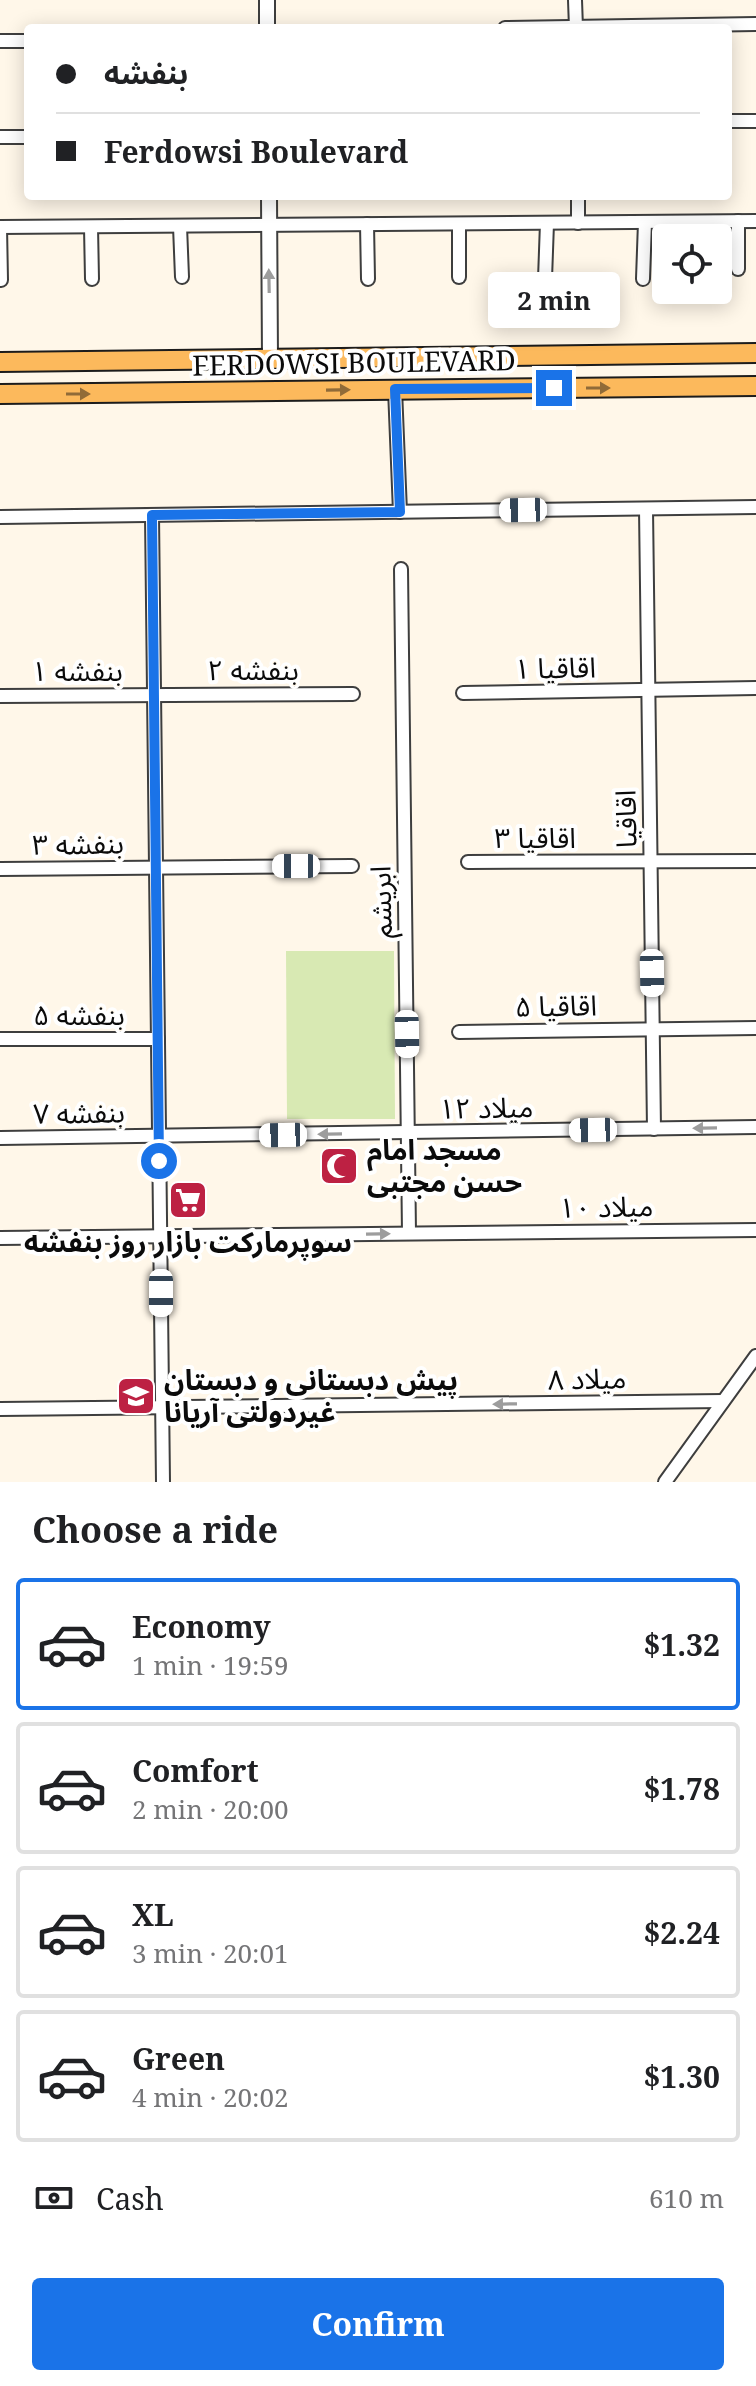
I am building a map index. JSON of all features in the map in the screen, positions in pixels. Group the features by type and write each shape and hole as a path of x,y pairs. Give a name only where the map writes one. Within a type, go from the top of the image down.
{"main road":[{"name":"FERDOWSI BOULEVARD","path":"0,362 756,353"},
{"name":"FERDOWSI BOULEVARD","path":"0,394 756,386"}],"street":[{"path":"267,0 267,24"},
{"path":"575,0 576,24"},
{"path":"732,24 756,24"},
{"path":"0,41 24,41"},
{"path":"732,121 756,121"},
{"path":"0,137 24,137"},
{"path":"269,200 270,359"},
{"path":"578,200 578,223"},
{"path":"738,221 738,269"},
{"path":"1,280 0,227 756,221"},
{"path":"643,279 645,222"},
{"path":"545,279 547,223"},
{"path":"367,224 368,279"},
{"path":"459,224 459,277"},
{"path":"180,226 182,277"},
{"path":"91,227 92,279"},
{"path":"395,389 400,512"},
{"path":"0,517 756,507"},
{"name":"اقاقیا","path":"646,509 654,1129"},
{"path":"152,515 163,1482"},
{"name":"ابریشم","path":"401,569 409,1233"},
{"name":"اقاقیا ۱","path":"463,693 756,688"},
{"name":"بنفشه ۲","path":"154,695 353,694"},
{"name":"بنفشه ۱","path":"0,696 154,695"},
{"name":"اقاقیا ۳","path":"468,862 756,861"},
{"name":"بنفشه ۳","path":"0,869 352,866"},
{"name":"اقاقیا ۵","path":"459,1032 756,1028"},
{"name":"بنفشه ۵","path":"0,1039 158,1039"},
{"name":"میلاد ۱۲","path":"159,1136 756,1127"},
{"name":"بنفشه ۷","path":"0,1138 159,1136"},
{"name":"میلاد ۱۰","path":"0,1238 756,1230"},
{"path":"665,1482 756,1356"},
{"name":"میلاد ۸","path":"0,1409 723,1401"}],"green space":[{"path":"286,951 394,951 395,1119 287,1119"}],"place":[{"name":"مسجد امام حسن مجتبی","path":"339,1166"},
{"name":"سوپرمارکت بازار روز بنفشه","path":"188,1200"},
{"name":"پیش دبستانی و دبستان غیردولتی آریانا","path":"136,1396"}],"route":[{"path":"159,1161 152,515 400,512 395,389 554,388"}]}
